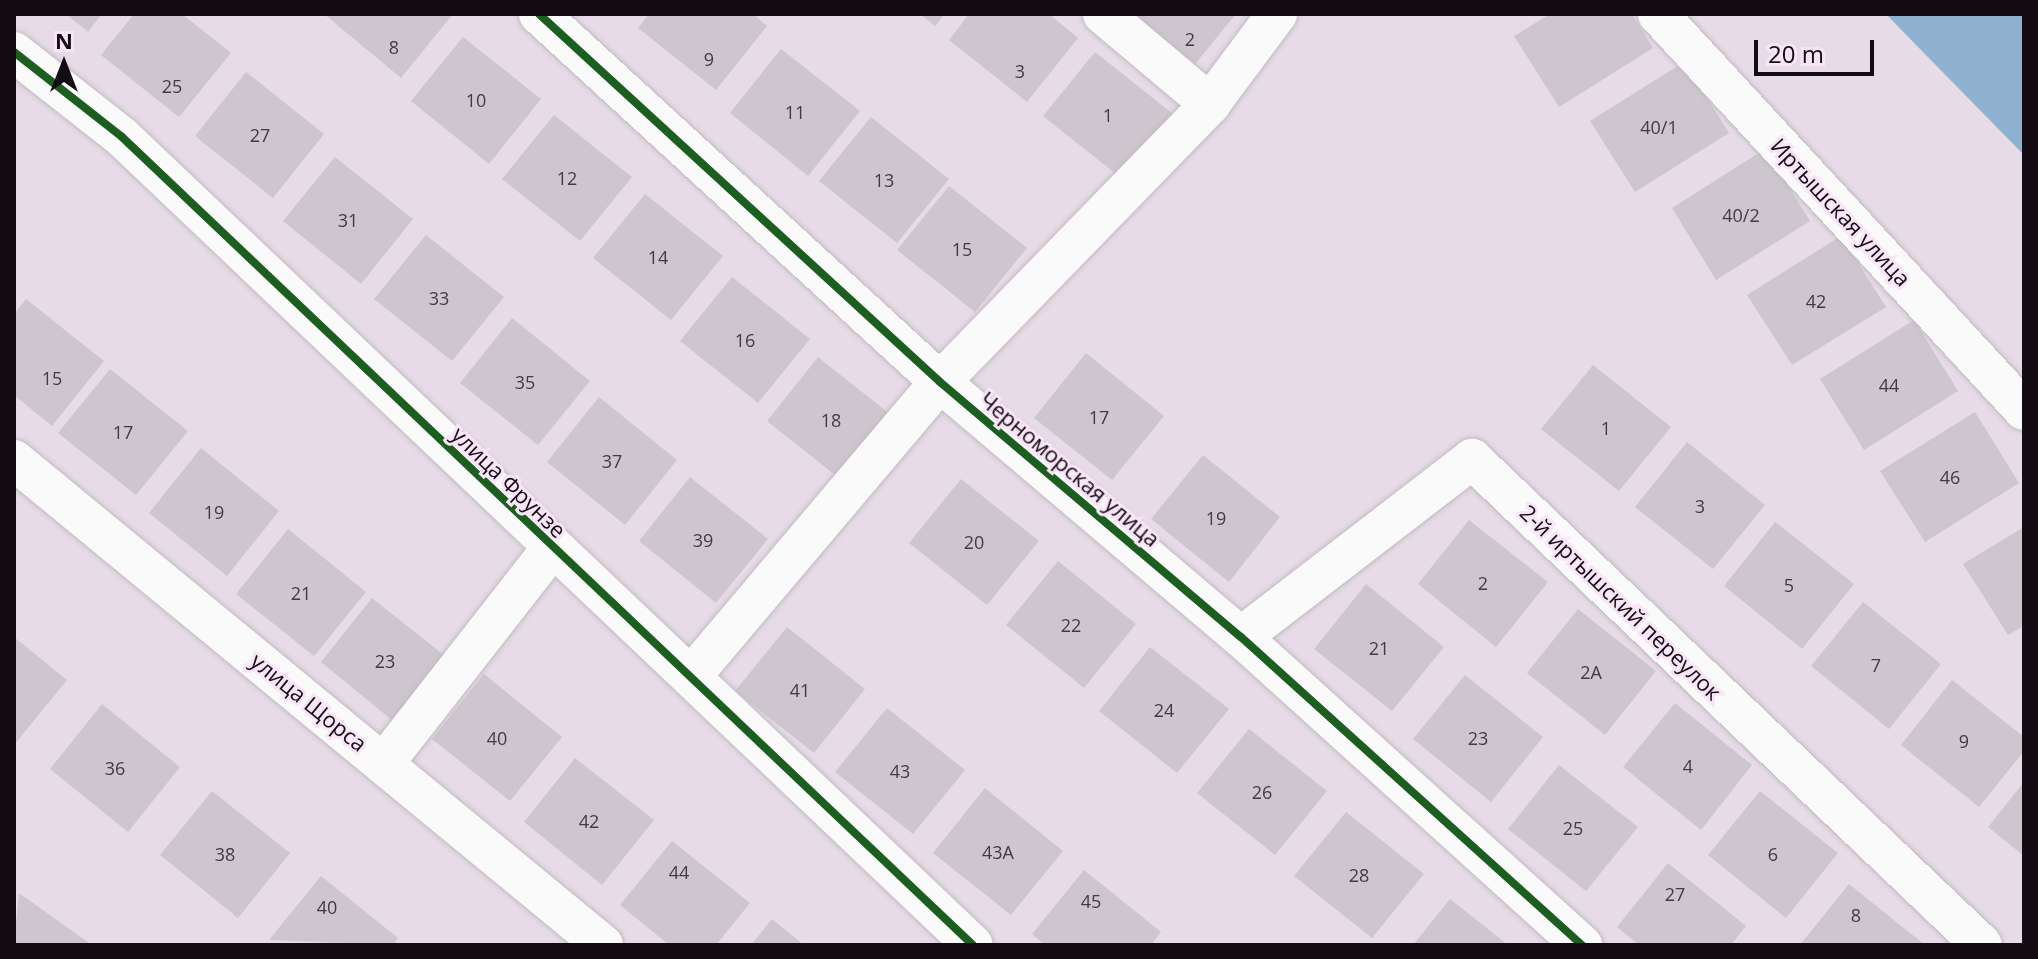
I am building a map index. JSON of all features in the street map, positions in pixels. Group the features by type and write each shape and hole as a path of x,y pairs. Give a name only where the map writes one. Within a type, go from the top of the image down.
{"street":[{"name":"Черноморская улица","path":"539,14 940,382 1241,637 1582,945"},
{"path":"1103,14 1210,104"},
{"path":"693,674 940,382 1210,104 1277,14"},
{"name":"Иртышская улица","path":"1658,14 2024,410"},
{"name":"улица Фрунзе","path":"14,52 122,137 552,548 693,674 973,945"},
{"name":"2-й иртышский переулок","path":"1241,637 1472,459 1982,945"},
{"name":"улица Щорса","path":"14,460 603,945"},
{"path":"384,763 552,548"}],"water":[{"path":"1886,14 2024,14 2024,155 1919,48"}],"building":[{"path":"66,14 102,14 88,32"},
{"path":"134,14 182,14 231,53 179,117 101,55"},
{"path":"324,14 453,14 401,78"},
{"path":"649,14 753,14 767,26 716,90 638,28"},
{"path":"920,14 945,14 935,26"},
{"path":"969,14 1049,14 1078,38 1027,102 949,40"},
{"path":"1132,14 1236,14 1195,64"},
{"path":"1550,14 1632,14 1653,48 1559,107 1514,36"},
{"path":"463,37 541,99 489,164 411,101"},
{"path":"781,49 860,111 808,176 730,113"},
{"path":"1095,52 1173,114 1121,178 1043,116"},
{"path":"1684,62 1729,133 1635,192 1590,121"},
{"path":"246,72 324,134 273,198 195,136"},
{"path":"554,115 632,177 580,241 502,179"},
{"path":"871,117 949,179 897,243 819,181"},
{"path":"1765,149 1810,221 1716,280 1672,208"},
{"path":"335,157 413,219 361,284 283,221"},
{"path":"949,186 1027,248 975,312 897,250"},
{"path":"645,194 723,256 671,320 593,258"},
{"path":"426,235 504,297 452,361 374,299"},
{"path":"1841,236 1886,307 1792,365 1747,295"},
{"path":"732,277 810,339 758,403 680,341"},
{"path":"26,299 104,361 52,426 14,395 14,314"},
{"path":"512,318 590,381 538,445 460,383"},
{"path":"1914,320 1958,391 1864,450 1820,379"},
{"path":"1086,353 1164,416 1112,480 1034,418"},
{"path":"818,357 896,419 845,483 767,421"},
{"path":"1593,365 1671,427 1619,491 1541,429"},
{"path":"110,369 188,431 136,495 58,433"},
{"path":"599,397 677,460 625,525 547,462"},
{"path":"1975,412 2019,483 1925,542 1880,471"},
{"path":"1687,442 1765,505 1713,569 1635,507"},
{"path":"201,448 279,511 227,576 149,513"},
{"path":"1203,455 1280,517 1229,582 1151,519"},
{"path":"690,477 768,539 716,603 639,541"},
{"path":"961,479 1039,541 987,605 909,543"},
{"path":"1469,520 1548,582 1496,647 1418,584"},
{"path":"1775,522 1854,584 1802,649 1724,586"},
{"path":"2024,527 2024,626 2008,635 1963,564"},
{"path":"288,529 366,592 314,656 236,594"},
{"path":"1058,561 1136,624 1084,688 1006,625"},
{"path":"1366,584 1444,647 1392,711 1314,649"},
{"path":"372,598 450,660 398,725 321,662"},
{"path":"1863,602 1941,664 1889,729 1811,666"},
{"path":"1578,609 1656,671 1605,735 1527,673"},
{"path":"787,627 865,689 814,753 735,691"},
{"path":"14,637 67,680 14,745"},
{"path":"1150,647 1229,709 1177,773 1099,711"},
{"path":"484,674 562,737 510,801 432,739"},
{"path":"1465,675 1543,737 1491,802 1413,739"},
{"path":"1952,680 2024,737 2024,751 1979,807 1901,745"},
{"path":"1675,703 1752,765 1701,830 1623,767"},
{"path":"102,704 180,767 128,832 50,769"},
{"path":"887,708 965,770 913,834 835,772"},
{"path":"1249,729 1327,791 1275,855 1197,793"},
{"path":"575,758 654,820 602,885 524,822"},
{"path":"1559,765 1638,827 1586,891 1508,829"},
{"path":"2024,782 2024,856 1988,827"},
{"path":"985,788 1063,851 1011,915 933,853"},
{"path":"212,791 290,853 238,918 160,855"},
{"path":"1760,791 1838,853 1786,918 1708,855"},
{"path":"1346,812 1424,874 1372,938 1294,876"},
{"path":"672,841 750,903 716,945 669,945 620,905"},
{"path":"1668,863 1746,926 1731,945 1639,945 1617,927"},
{"path":"1084,870 1161,932 1151,945 1045,945 1032,934"},
{"path":"321,876 398,938 393,945 269,940"},
{"path":"1849,884 1925,945 1800,945"},
{"path":"19,893 92,945 14,945"},
{"path":"1450,899 1508,945 1413,945"},
{"path":"772,919 804,945 751,945"}],"cycle path":[{"path":"539,14 940,382 1241,637 1582,945"},
{"path":"14,52 122,137 973,945"}]}
